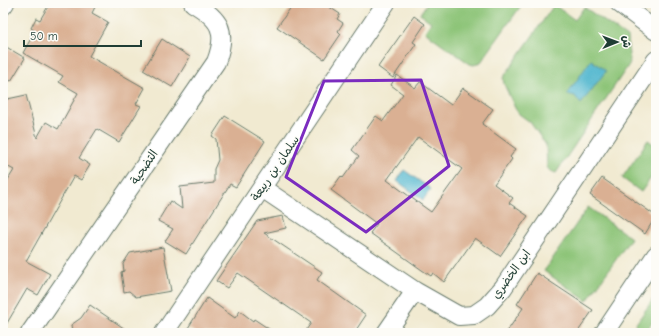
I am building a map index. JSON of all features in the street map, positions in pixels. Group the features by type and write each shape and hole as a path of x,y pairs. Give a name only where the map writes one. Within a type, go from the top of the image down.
{"street":[{"name":"التضحية","path":"30,333 216,62 222,48 222,37 219,24 207,11 193,3"},
{"name":"سلمان بن ربيعة","path":"164,333 386,3"},
{"path":"619,3 656,31"},
{"name":"ابن الخضري","path":"262,188 415,291 459,316 474,315 487,306 503,288 656,60"},
{"path":"604,333 656,255"},
{"path":"386,333 415,291"}],"highlighted area":[{"path":"421,80 449,166 366,232 286,177 324,81"}],"green space":[{"path":"427,3 523,3 481,62 474,65 470,64 425,32 431,22 420,14"},
{"path":"554,5 575,20 584,7 627,37 630,63 556,173 550,171 547,167 546,145 530,122 519,114 515,108 504,84 503,78"},
{"path":"648,140 656,146 656,171 641,192 622,178"},
{"path":"588,207 631,238 587,301 544,271"},
{"path":"656,295 655,311 651,325 644,333 635,332 633,328"}],"water":[{"path":"591,60 606,71 581,104 575,96 567,94"},
{"path":"404,170 431,189 423,200 397,181"}],"building":[{"path":"50,3 97,3 92,13 108,22 89,56 145,88 136,104 141,106 119,142 97,129 79,158 90,165 81,180 74,176 26,261 50,274 38,295 27,289 3,330 3,188 14,170 3,164 3,100 26,95 37,138 46,122 58,129 78,93 59,82 63,76 23,53 35,31 31,28 36,18 40,20"},
{"path":"294,3 323,3 340,14 337,19 343,23 338,31 341,34 324,59 277,27"},
{"path":"414,16 425,24 413,42 416,44 393,78 378,67"},
{"path":"162,39 190,57 172,87 143,70"},
{"path":"3,45 25,58 11,81 3,77"},
{"path":"397,75 415,88 420,82 451,105 463,88 493,109 482,124 516,149 510,157 512,159 494,184 513,198 509,203 528,216 500,256 475,238 444,282 433,273 431,276 370,233 377,224 331,190 341,176 343,178 359,156 352,150 376,116 383,121 403,94 391,85","holes":["418,137 462,169 431,212 387,180"]},
{"path":"225,116 265,141 236,187 230,184 186,254 165,241 173,229 158,221 170,201 182,209 180,187 214,183 214,169 218,160 216,139 212,136"},
{"path":"602,178 656,216 645,234 590,195"},
{"path":"283,216 286,228 264,233 322,272 317,280 366,315 354,333 304,333 311,323 238,273 227,288 216,281 257,221"},
{"path":"163,247 171,291 136,297 129,291 124,292 121,272 124,271 123,264 130,253"},
{"path":"537,273 593,310 577,333 506,333 523,308 517,304"},
{"path":"207,298 235,318 240,311 253,321 254,319 275,333 196,333 188,328"},
{"path":"90,305 131,333 72,333 71,325 81,318"}]}
